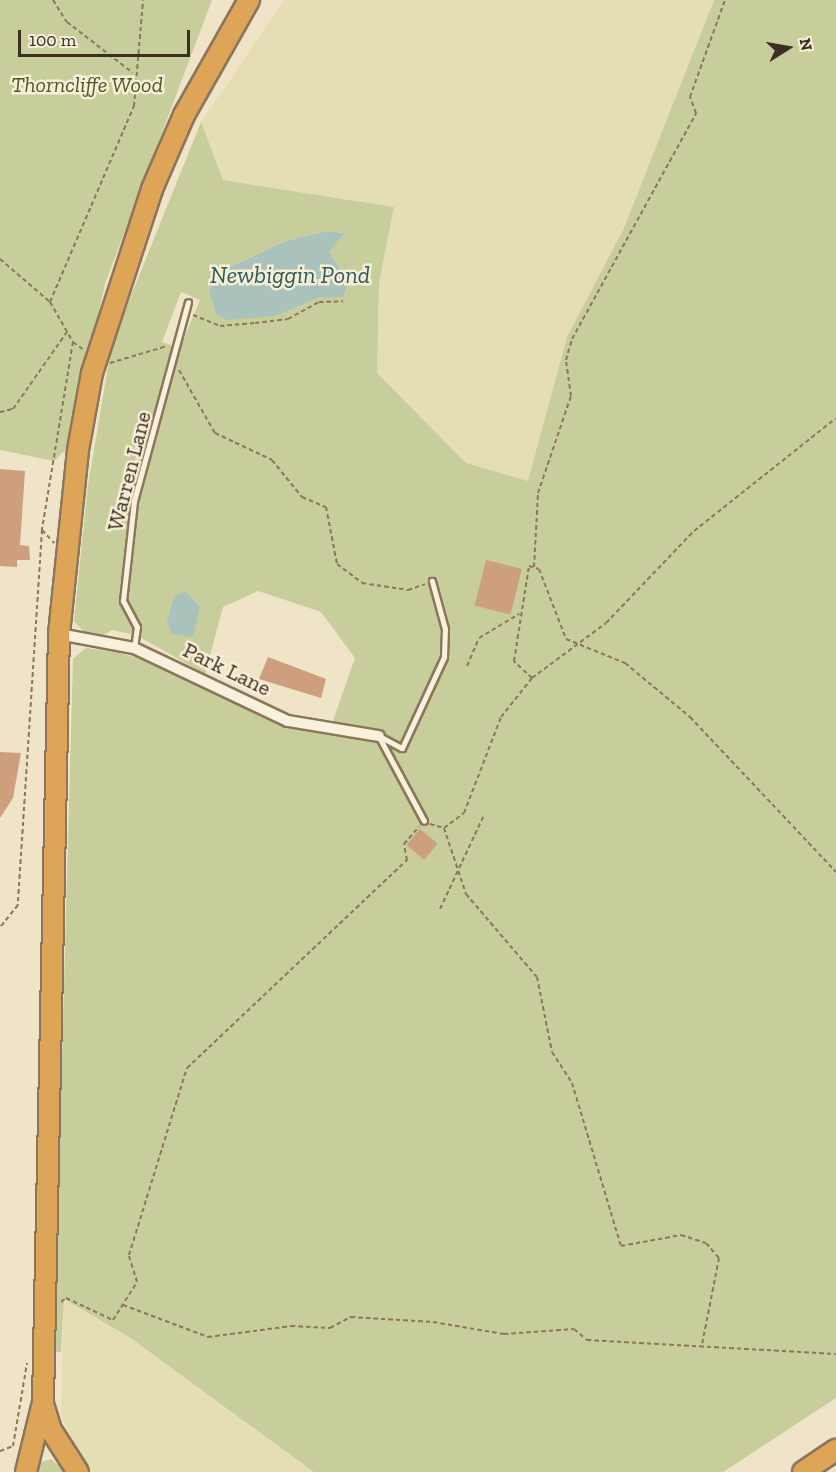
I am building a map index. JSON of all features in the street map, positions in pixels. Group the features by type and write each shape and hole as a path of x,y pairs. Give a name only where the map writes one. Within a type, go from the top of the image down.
{"highway":[{"path":"28,1466 43,1402 59,634 72,493 96,360 123,267 184,115 249,0"},
{"path":"43,1402 64,1451 78,1472"},
{"path":"28,1466 45,1450 64,1451"},
{"path":"803,1472 836,1450"}],"street":[{"name":"Park Lane","path":"59,634 134,648 288,721 379,736"}],"lane":[{"name":"Warren Lane","path":"134,648 137,627 123,601 124,569 135,501 188,302"},
{"path":"379,736 402,748 444,657 446,629 432,581"},
{"path":"379,736 424,821"}],"path":[{"path":"53,0 66,22 133,73"},
{"path":"50,302 124,137 134,106 133,73 143,0"},
{"path":"534,567 538,493 571,396 566,360 572,339 696,113 690,97 725,0"},
{"path":"0,259 50,302 73,342 96,360 145,357 178,341"},
{"path":"185,311 220,326 288,319 319,302 342,301"},
{"path":"0,412 13,409 67,332"},
{"path":"0,927 18,905 42,530 73,342"},
{"path":"173,359 215,433 272,460 302,497 326,507 337,564 362,583 408,590 432,581"},
{"path":"444,828 464,813 501,717 532,678 578,639 606,623 694,531 836,418"},
{"path":"532,678 514,661 519,614 529,566 539,569 566,639 578,639 625,663 690,717 836,872"},
{"path":"467,666 479,638 519,614"},
{"path":"440,909 483,817"},
{"path":"60,1313 64,1299 113,1320 137,1282 129,1255 187,1068 407,860 405,844 424,821 444,828"},
{"path":"444,828 457,870 483,916 537,977 552,1052 572,1083 621,1246 681,1235 706,1243 719,1258 702,1345"},
{"path":"123,1305 207,1337 291,1326 330,1328 351,1317 433,1322 504,1334 574,1329 587,1340 836,1354"},
{"path":"0,1451 13,1446 26,1364 44,1359"}],"shaded area":[{"path":"284,0 714,0 624,228 567,337 529,481 466,463 377,373 379,283 394,207 223,180 201,122"},
{"path":"64,1299 129,1337 314,1472 89,1472 61,1417"}],"green space":[{"name":"Thorncliffe Wood","path":"0,0 212,0 105,284 70,446 54,461 0,450"},
{"path":"714,0 836,0 836,1398 723,1472 314,1472 129,1337 64,1299 61,1352 54,1352 73,659 86,648 116,652 170,667 283,724 329,732 355,658 321,612 258,591 223,607 205,674 136,635 112,630 102,636 84,632 74,621 88,485 112,343 201,122 223,180 394,207 379,283 377,373 466,463 528,481 567,337 624,228","holes":["327,231 345,233 329,252 348,281 344,297 320,297 220,272 285,241","181,292 200,300 180,348 162,342"]},
{"path":"51,1459 66,1472 35,1472 41,1462"}],"water":[{"name":"Newbiggin Pond","path":"327,231 345,233 329,252 348,281 344,297 320,297 275,316 227,320 217,315 209,290 220,272 285,241"},
{"path":"184,590 200,607 193,637 172,634 167,622 173,599"}],"building":[{"path":"0,469 25,471 20,545 29,546 30,560 17,560 17,567 0,566"},
{"path":"486,560 522,569 511,615 475,606"},
{"path":"268,657 326,679 321,698 259,679"},
{"path":"0,752 21,753 13,798 0,818"},
{"path":"420,829 438,844 424,860 407,845"}]}
